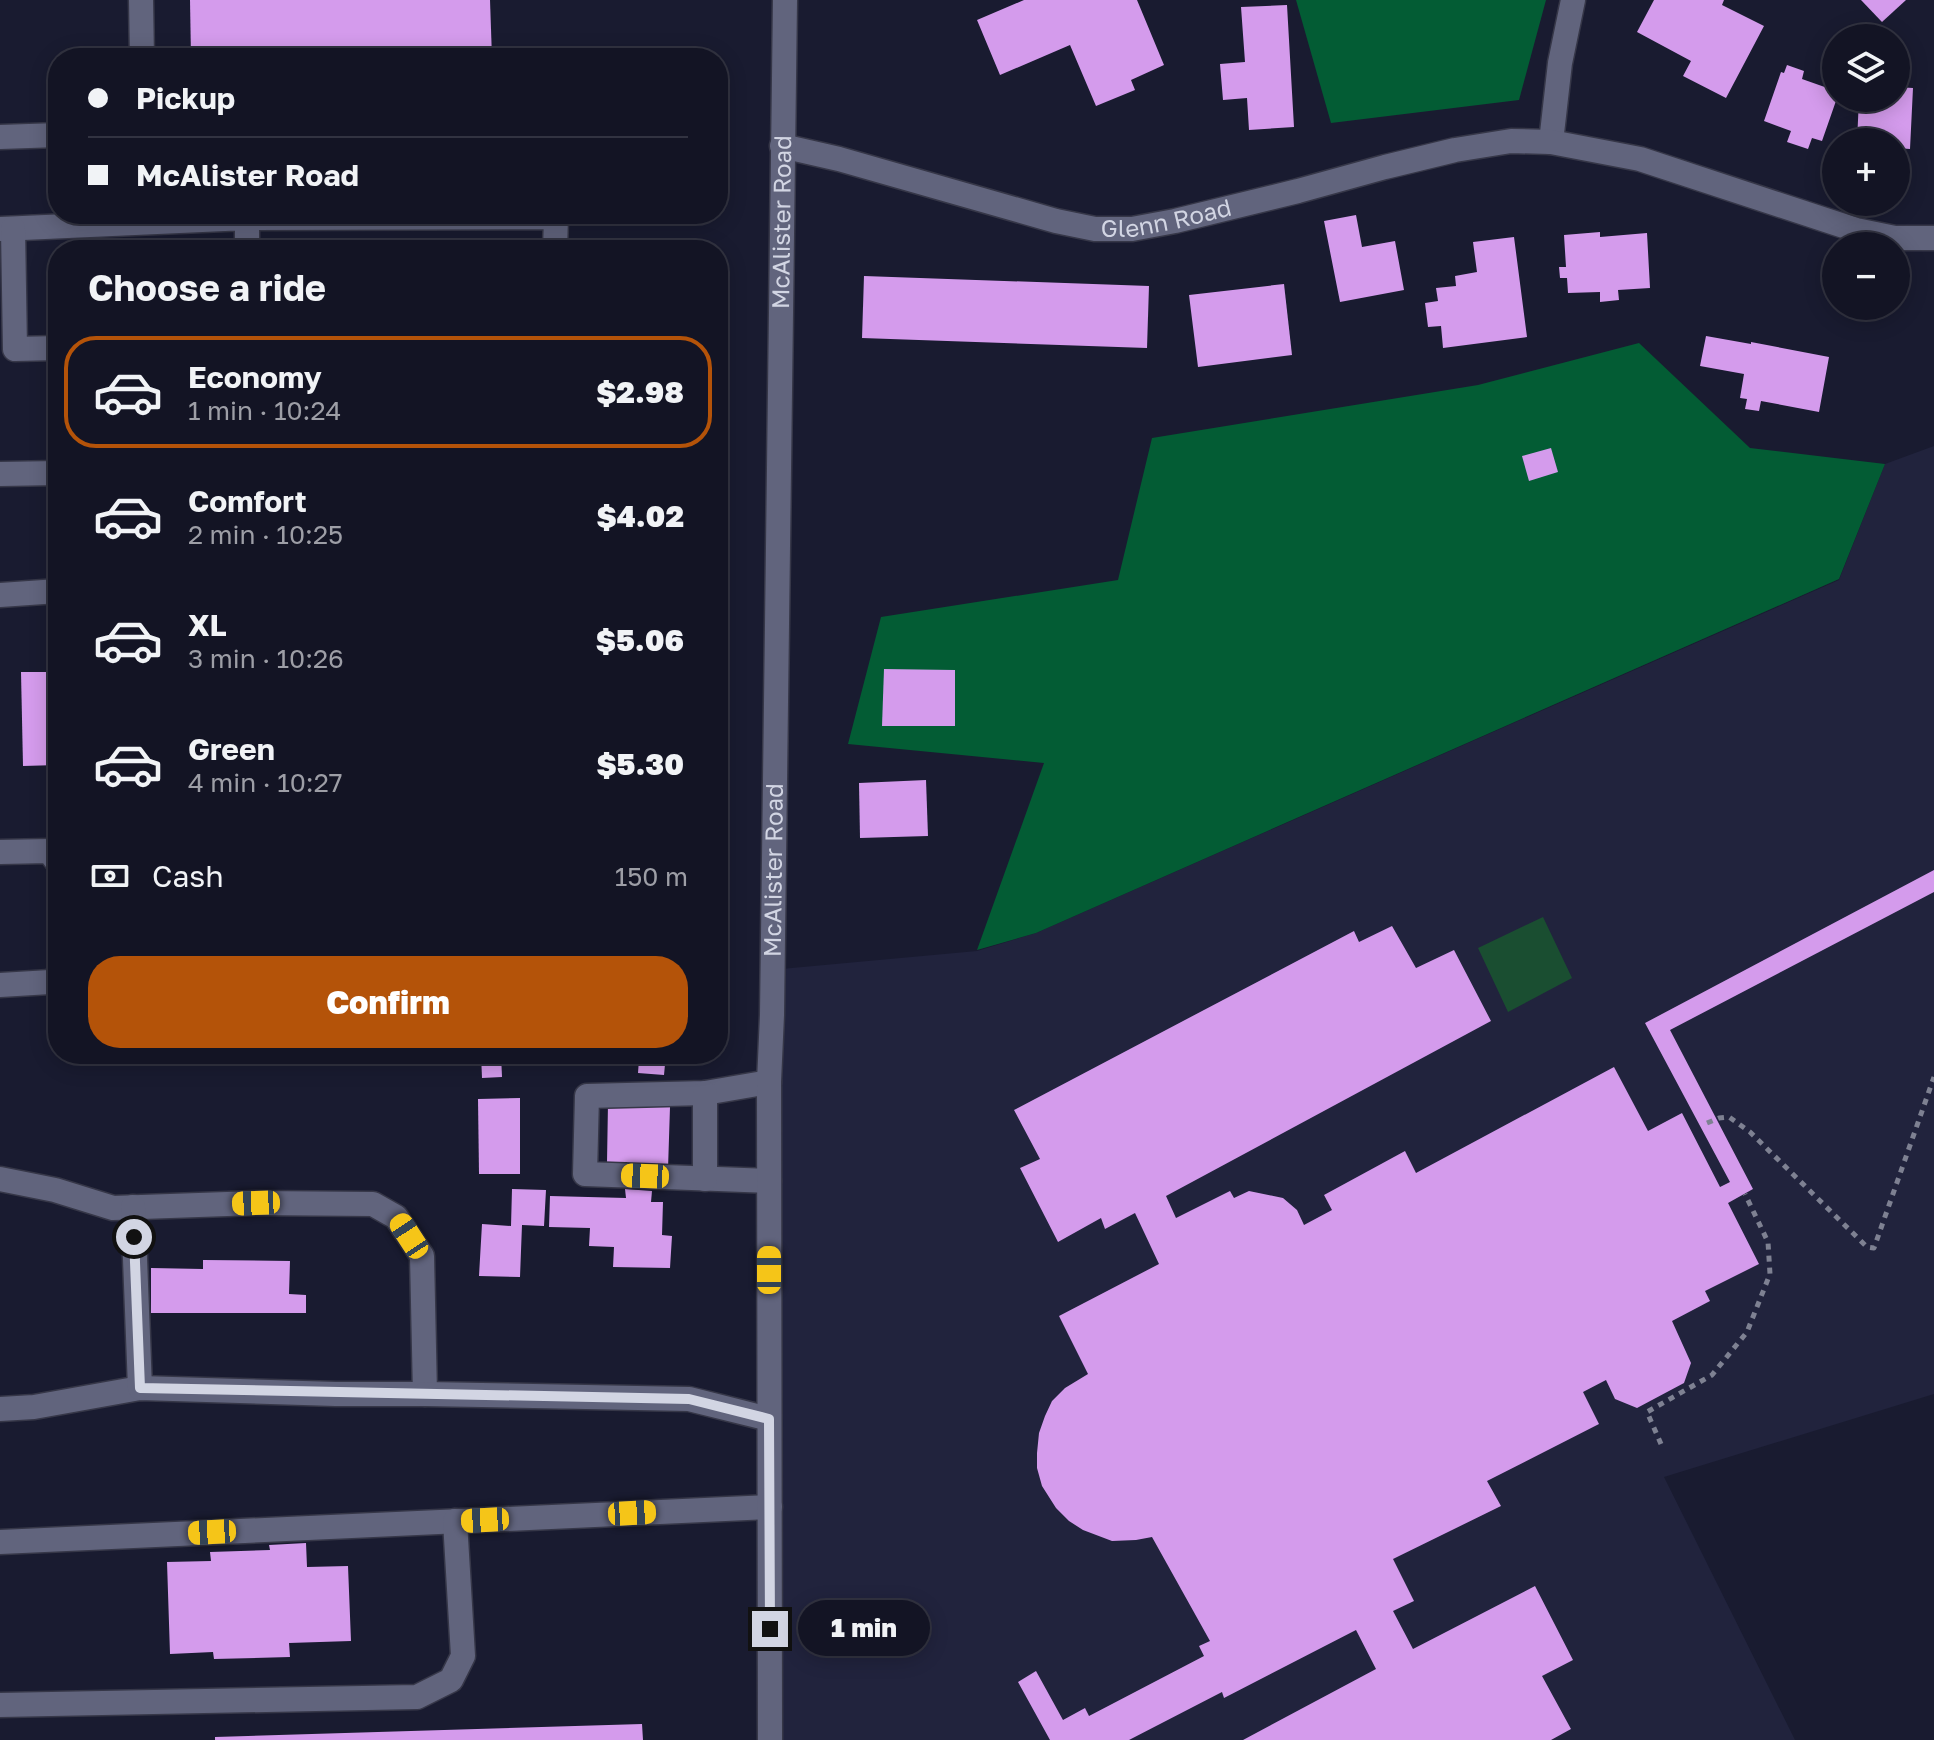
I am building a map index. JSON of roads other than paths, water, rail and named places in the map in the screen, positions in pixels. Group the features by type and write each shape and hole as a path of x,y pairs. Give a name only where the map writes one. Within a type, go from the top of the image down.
{"street":[{"path":"141,0 142,48"},
{"name":"McAlister Road","path":"770,1740 769,1082 785,0"},
{"path":"1551,142 1560,63 1573,0"},
{"path":"0,137 48,135"},
{"name":"Glenn Road","path":"782,146 839,159 1056,221 1095,229 1132,229 1298,191 1455,150 1511,141 1551,142 1640,159 1856,230 1895,238 1934,238"},
{"path":"48,348 15,349 6,229 116,224"},
{"path":"0,474 48,473"},
{"path":"0,595 48,592"},
{"path":"0,852 48,851"},
{"path":"0,985 48,982"},
{"path":"769,1082 705,1093 587,1096 585,1174 769,1181"},
{"path":"705,1093 705,1179"},
{"path":"0,1179 55,1190 113,1208 256,1203 373,1204 396,1217 422,1256 425,1394"},
{"path":"133,1207 140,1388"},
{"path":"0,1409 34,1407 140,1388 689,1399 769,1419"},
{"path":"0,1542 770,1507"},
{"path":"0,1705 417,1697 451,1680 463,1656 455,1521"}]}
